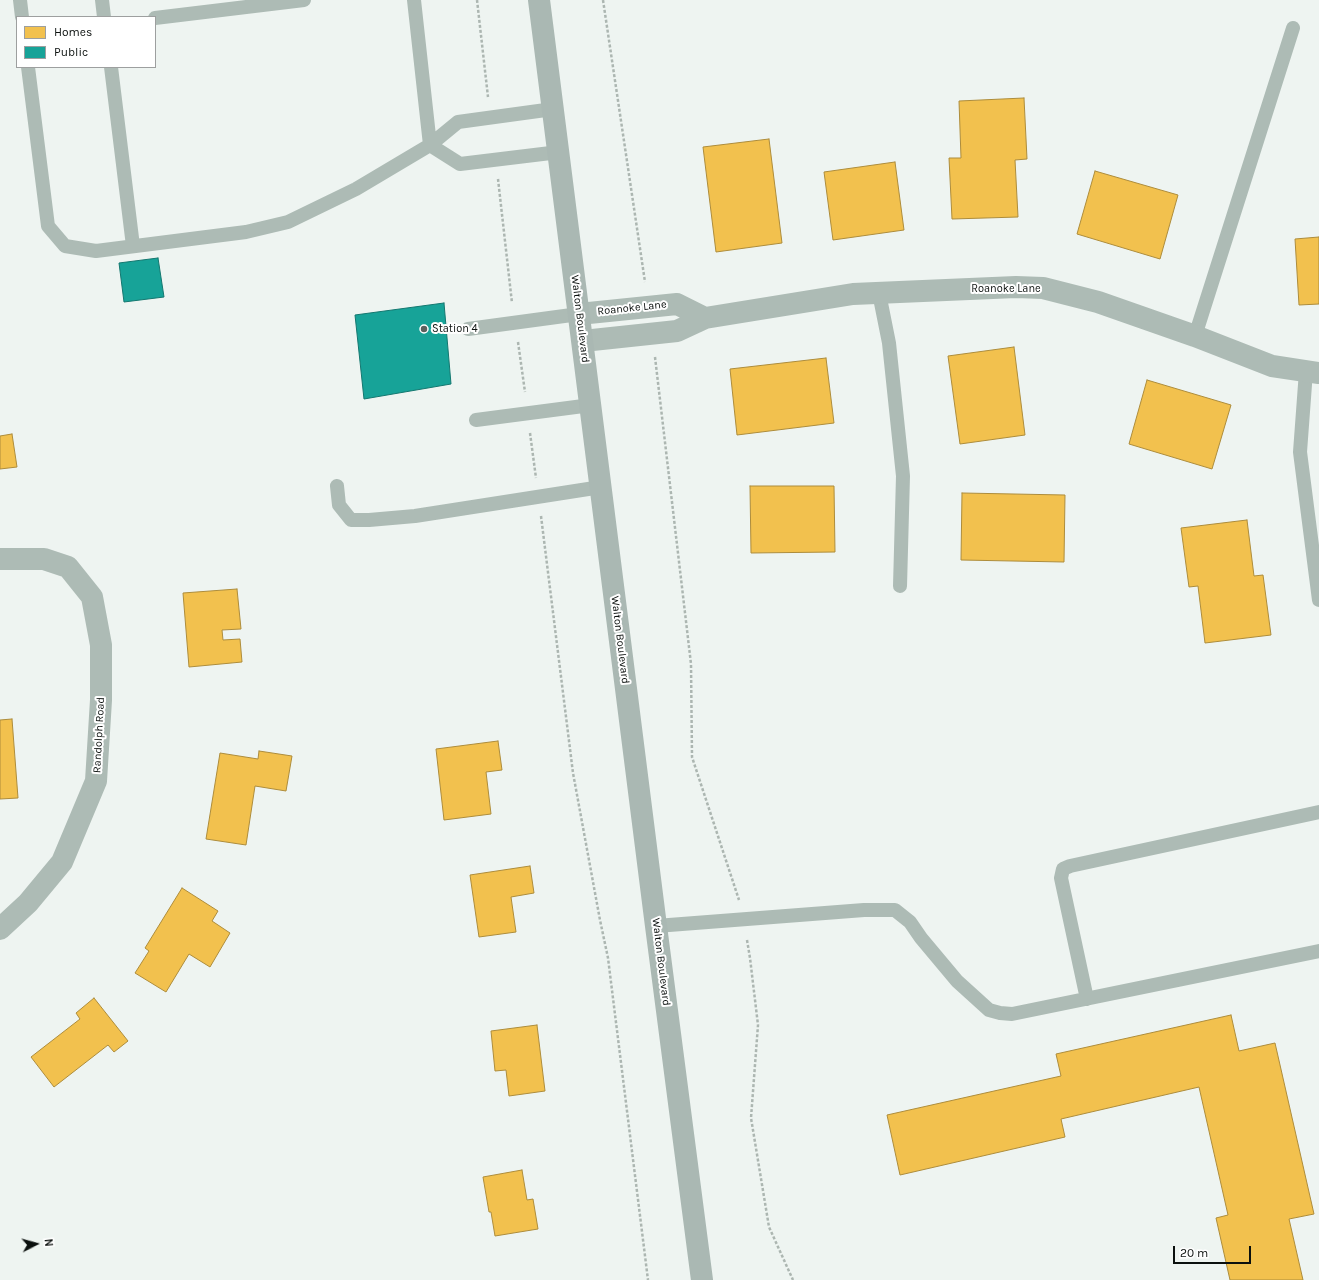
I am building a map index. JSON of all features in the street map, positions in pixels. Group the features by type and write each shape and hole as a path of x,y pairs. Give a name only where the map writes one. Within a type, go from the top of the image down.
{"main road":[{"name":"Walton Boulevard","path":"539,0 702,1280"}],"street":[{"name":"Roanoke Lane","path":"583,341 678,331 705,318 853,294 1016,287 1042,288 1098,302 1195,336 1272,366 1312,372"},
{"name":"Roanoke Lane","path":"579,314 677,304 705,318"},
{"name":"Randolph Road","path":"0,559 44,559 68,568 92,597 101,645 101,700 96,781 62,862 28,903 0,929"}],"lane":[{"path":"20,0 22,16"},
{"path":"102,0 104,16"},
{"path":"156,18 304,0"},
{"path":"414,0 430,145"},
{"path":"1195,336 1293,28"},
{"path":"28,68 48,226 65,246 96,252 246,232 288,222 356,189 430,145 458,122 553,109"},
{"path":"110,68 133,246"},
{"path":"430,145 460,164 559,152"},
{"path":"879,293 889,343 903,476 900,586"},
{"path":"468,330 579,314"},
{"path":"1312,372 1300,452 1319,600"},
{"path":"476,420 591,406"},
{"path":"337,486 339,505 351,520 415,516 601,487"},
{"path":"1087,999 1061,878 1063,869 1070,866 1319,812"},
{"path":"656,926 864,910 895,910 910,922 920,938 957,981 989,1010 1000,1014 1012,1014 1319,951"}],"path":[{"path":"477,0 490,117"},
{"path":"603,0 649,307"},
{"path":"496,160 515,324 573,773 608,958 648,1280"},
{"path":"653,334 691,664 692,757 738,893 750,958 758,1025 750,1118 769,1227 793,1280"}],"building: Homes":[{"path":"1024,98 1027,159 1015,160 1018,217 952,219 949,158 961,158 959,101"},
{"path":"769,139 782,243 716,252 703,147"},
{"path":"895,162 904,230 833,240 824,172"},
{"path":"1095,171 1178,195 1160,259 1077,234"},
{"path":"1319,237 1319,304 1299,305 1295,239"},
{"path":"1014,347 1025,435 960,444 948,356"},
{"path":"826,358 834,423 737,435 730,369"},
{"path":"1147,380 1231,405 1212,469 1129,444"},
{"path":"12,434 17,467 0,469 0,436"},
{"path":"750,486 834,486 835,552 751,553"},
{"path":"962,493 1065,495 1064,562 961,560"},
{"path":"1247,520 1254,576 1263,575 1271,635 1205,643 1198,586 1189,587 1181,528"},
{"path":"237,589 241,629 222,630 223,640 240,639 242,662 189,667 183,593"},
{"path":"12,719 18,798 0,799 0,720"},
{"path":"498,741 502,770 486,772 491,814 444,820 436,749"},
{"path":"259,751 292,756 286,791 255,786 246,845 206,839 220,753 258,759"},
{"path":"530,866 534,893 511,897 516,932 479,937 470,875"},
{"path":"182,888 218,911 212,921 230,933 210,967 189,954 166,992 135,973 149,951 145,948"},
{"path":"94,998 128,1041 114,1052 108,1045 54,1087 31,1057 80,1019 76,1013"},
{"path":"1231,1015 1239,1051 1275,1043 1314,1214 1289,1219 1303,1280 1230,1280 1216,1218 1228,1215 1199,1087 1061,1119 1065,1137 900,1175 887,1115 1061,1076 1056,1054"},
{"path":"537,1025 545,1091 509,1096 506,1070 495,1071 491,1031"},
{"path":"522,1170 527,1200 533,1199 538,1229 495,1236 483,1177"}],"building: Public":[{"path":"158,258 164,297 124,302 119,263"},
{"path":"444,303 451,384 364,399 355,315"}],"place":[{"name":"Station 4","path":"424,329"}]}
